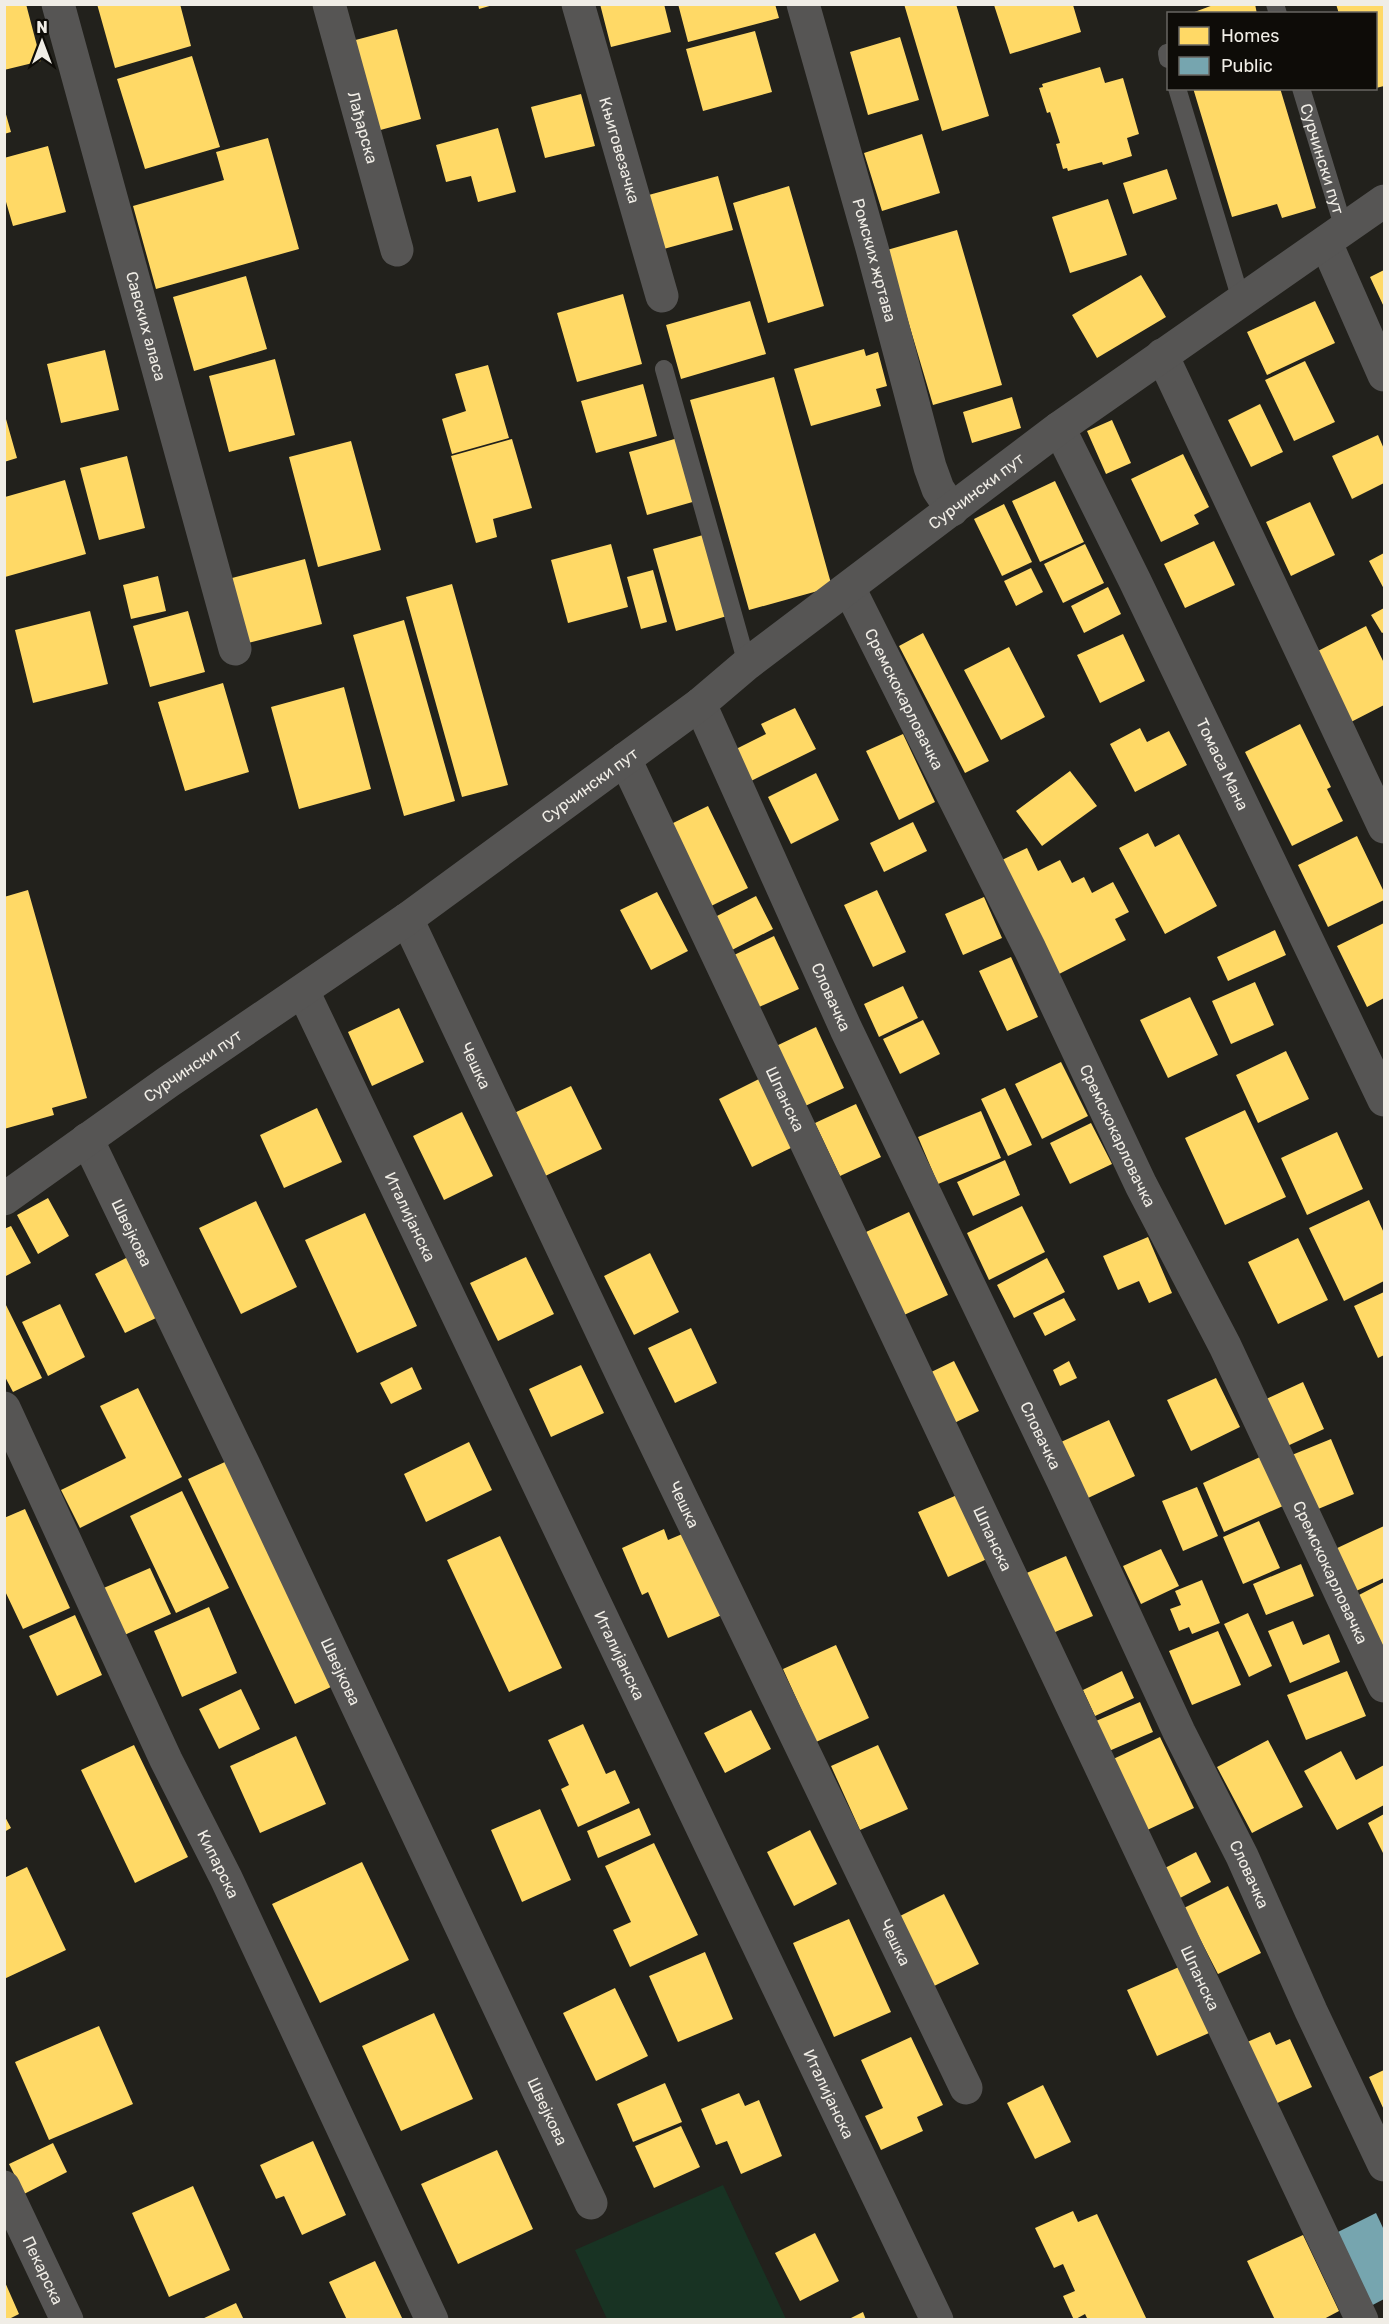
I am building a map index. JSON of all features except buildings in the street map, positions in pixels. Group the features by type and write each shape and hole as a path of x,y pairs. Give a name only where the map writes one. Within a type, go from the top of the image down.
{"street":[{"name":"Савских аласа","path":"58,4 235,649"},
{"name":"Лађарска","path":"329,4 397,250"},
{"name":"Књиговезачка","path":"578,4 662,296"},
{"name":"Ромских жртава","path":"804,4 930,467 938,489 952,510"},
{"name":"Сурчински пут","path":"4,1199 87,1139 407,919 700,704 747,664 1059,428 1384,201"},
{"path":"1335,236 1384,375"},
{"path":"1162,355 1384,827"},
{"name":"Томаса Мана","path":"1059,428 1135,581 1384,1101"},
{"name":"Сремскокарловачка","path":"849,588 1030,949 1141,1185 1225,1346 1384,1686"},
{"name":"Словачка","path":"700,704 846,1029 1057,1469 1179,1732 1242,1856 1311,2011 1384,2165"},
{"name":"Шпанска","path":"625,759 1362,2319"},
{"name":"Чешка","path":"407,919 629,1390 966,2088"},
{"name":"Италијанска","path":"303,992 937,2319"},
{"name":"Швејкова","path":"87,1139 244,1465 591,2204"},
{"name":"Кипарска","path":"4,1408 166,1760 226,1878 432,2319"},
{"name":"Пекарска","path":"4,2187 67,2319"}],"lane":[{"path":"1178,90 1241,300"},
{"name":"Сурчински пут","path":"1301,90 1335,236"},
{"path":"664,369 747,664"}],"green space":[{"path":"723,2185 786,2319 607,2319 575,2250"}]}
